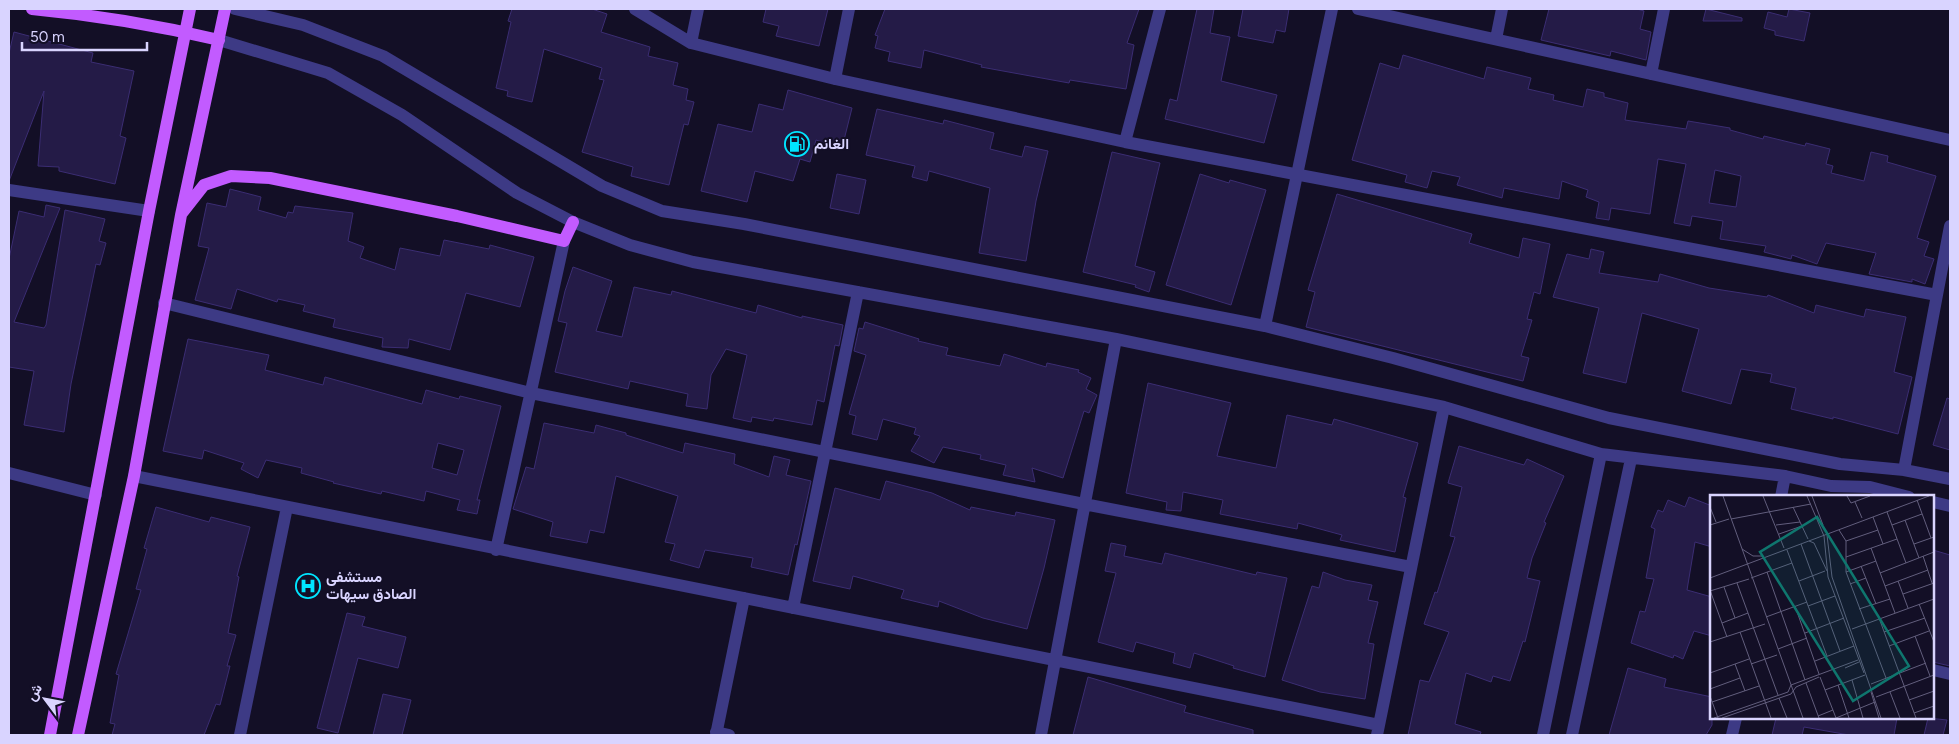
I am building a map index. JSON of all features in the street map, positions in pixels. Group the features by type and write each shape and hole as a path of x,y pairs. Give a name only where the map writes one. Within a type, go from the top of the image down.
{"main road":[{"path":"32,9 99,15 219,40"},
{"path":"50,735 149,211 190,9"},
{"path":"78,735 134,476 181,215 225,9"},
{"path":"181,215 204,185 230,176 270,178 457,216 564,241 573,222"}],"street":[{"path":"236,9 303,25 383,56 602,186 662,211 744,224 1265,326 1393,358 1609,418 1840,464 1904,470 1950,479"},
{"path":"635,9 691,44 835,79 1125,142 1937,295"},
{"path":"691,44 698,9"},
{"path":"835,79 849,9"},
{"path":"1125,142 1160,9"},
{"path":"1265,326 1332,9"},
{"path":"1358,9 1950,140"},
{"path":"1496,39 1502,9"},
{"path":"1651,74 1664,9"},
{"path":"219,40 328,73 402,115 517,193 573,222 630,245 693,262 1116,339 1444,407 1601,454 1785,476 1831,486 1870,488 1904,495"},
{"path":"9,190 149,211"},
{"path":"1904,470 1950,226"},
{"path":"496,550 564,241"},
{"path":"793,608 858,292"},
{"path":"164,303 531,393 826,453 1411,567"},
{"path":"1041,735 1116,339"},
{"path":"134,476 1055,661 1378,730 1444,407"},
{"path":"1543,735 1601,454"},
{"path":"1572,735 1631,459"},
{"path":"9,473 96,495"},
{"path":"1781,495 1785,476"},
{"path":"1934,502 1950,506"},
{"path":"240,735 287,507"},
{"path":"730,735 716,734 744,598"},
{"path":"1934,670 1950,674"},
{"path":"1732,735 1736,719"}],"building":[{"path":"512,9 592,9 607,14 601,32 650,47 648,56 678,63 673,85 688,89 686,100 694,102 688,125 684,124 669,185 631,176 633,167 582,152 604,80 599,79 602,68 544,49 532,102 507,96 508,91 496,88 511,22 508,21"},
{"path":"766,9 828,9 819,46 776,36 779,26 763,22"},
{"path":"885,9 1139,9 1127,43 1134,45 1126,89 1070,80 1069,83 981,67 982,65 924,50 921,68 888,61 890,52 875,48 878,36 875,35"},
{"path":"1197,9 1214,9 1210,33 1230,37 1221,81 1277,95 1264,143 1165,119 1170,99 1177,101"},
{"path":"1243,9 1289,9 1285,32 1276,30 1273,43 1238,36"},
{"path":"1549,9 1637,9 1644,11 1640,29 1651,32 1646,60 1611,51 1610,56 1541,40"},
{"path":"1706,9 1742,18 1742,21 1703,21"},
{"path":"1789,9 1810,13 1804,41 1775,35 1775,31 1764,28 1768,12 1787,17"},
{"path":"14,32 93,53 91,62 134,71 120,136 126,138 115,184 59,171 59,167 38,166 44,91 9,181 9,53"},
{"path":"1403,55 1484,79 1487,67 1531,78 1528,89 1554,95 1553,100 1583,107 1587,89 1604,93 1604,97 1628,103 1625,120 1686,129 1688,121 1730,128 1730,130 1763,139 1764,136 1805,146 1806,143 1830,149 1826,164 1833,166 1831,173 1864,181 1871,152 1888,156 1887,162 1936,176 1917,238 1929,242 1924,256 1934,259 1925,284 1912,279 1912,282 1869,274 1876,253 1826,243 1817,264 1792,255 1791,259 1764,252 1766,246 1720,239 1723,221 1692,216 1690,226 1674,223 1686,164 1658,159 1650,214 1611,208 1609,220 1596,218 1599,202 1586,197 1588,190 1562,181 1559,199 1504,188 1502,198 1457,185 1460,177 1432,171 1427,188 1405,182 1407,175 1352,160 1380,63 1399,69","holes":["1715,170 1741,176 1736,207 1709,203"]},
{"path":"788,90 852,108 842,148 816,140 810,162 800,159 793,181 755,171 747,202 701,191 718,124 752,132 759,104 783,110"},
{"path":"877,109 943,124 944,120 994,133 990,149 1022,157 1025,146 1048,151 1036,201 1026,261 979,253 990,188 929,171 927,181 912,177 915,166 866,155"},
{"path":"1112,152 1160,163 1135,266 1155,272 1149,292 1135,287 1136,285 1083,272"},
{"path":"837,174 866,180 859,214 830,208"},
{"path":"1200,174 1229,183 1230,180 1266,190 1231,305 1166,285"},
{"path":"230,189 261,197 258,210 286,218 288,212 293,213 295,206 353,213 348,241 364,247 360,258 395,270 400,248 440,256 444,240 489,249 490,245 534,257 520,307 466,293 450,350 409,339 408,348 382,347 383,338 333,327 335,319 303,311 305,305 278,299 277,302 237,289 231,309 195,300 209,248 198,246 207,203 226,207"},
{"path":"1337,194 1472,234 1469,243 1519,258 1523,238 1550,244 1540,294 1534,292 1527,319 1532,320 1521,356 1529,358 1523,381 1306,327 1315,292 1308,290"},
{"path":"46,205 60,208 14,322 44,328 46,325 65,210 105,219 99,241 106,243 100,265 96,264 71,384 64,432 24,425 34,371 9,367 9,259 19,211 44,217"},
{"path":"1591,249 1604,252 1599,273 1658,282 1660,274 1709,288 1767,297 1768,295 1814,313 1816,305 1864,317 1866,309 1906,317 1894,372 1912,377 1898,434 1833,417 1833,419 1791,409 1796,388 1770,382 1772,374 1741,369 1731,404 1682,391 1699,329 1642,313 1626,383 1583,373 1599,308 1553,297 1567,254 1589,259"},
{"path":"573,267 612,281 596,331 622,337 634,287 671,295 672,291 756,313 758,305 802,318 802,316 843,325 839,346 835,345 824,402 817,400 812,425 774,418 773,421 752,417 751,422 733,418 747,355 726,349 711,375 707,409 686,406 688,394 630,381 628,389 555,372 567,323 558,321"},
{"path":"865,322 919,339 918,341 948,348 946,355 1000,366 1004,354 1046,367 1047,363 1079,370 1078,372 1091,378 1086,389 1097,395 1089,413 1084,411 1063,478 1032,468 1035,482 1003,475 1006,465 980,459 981,455 943,447 934,463 911,451 920,436 914,434 916,428 883,419 877,440 852,434 856,416 849,414 866,355 854,351 859,328 863,329"},
{"path":"188,339 269,355 265,370 323,385 325,377 422,404 426,390 459,399 460,396 501,406 477,500 480,500 477,514 457,510 460,500 426,491 424,501 382,491 381,494 333,483 301,473 302,468 266,460 258,478 241,469 244,463 204,450 202,459 163,451","holes":["438,443 464,450 457,475 432,468"]},
{"path":"1148,383 1231,403 1217,456 1276,468 1287,415 1332,425 1334,419 1418,443 1403,497 1406,498 1395,552 1340,540 1342,535 1298,523 1297,529 1220,514 1223,500 1183,492 1181,511 1166,510 1167,502 1126,493"},
{"path":"1947,398 1950,399 1950,450 1933,445"},
{"path":"544,423 594,433 596,425 626,433 626,435 683,453 685,443 735,454 734,464 769,477 774,456 790,460 786,475 811,481 797,545 795,544 788,575 751,567 753,558 705,550 699,568 670,560 675,544 665,542 678,496 616,476 604,533 590,530 587,543 550,536 553,522 513,509 526,467 534,469"},
{"path":"1459,446 1524,465 1527,459 1564,476 1544,522 1546,523 1532,558 1527,578 1540,581 1525,642 1523,641 1510,681 1493,676 1491,682 1466,673 1455,724 1481,732 1480,735 1408,735 1420,680 1429,682 1449,632 1424,624 1435,592 1437,593 1455,537 1450,536 1462,487 1448,483"},
{"path":"886,481 932,493 970,510 971,507 1015,516 1016,512 1055,520 1027,629 983,618 939,601 938,607 901,598 904,590 853,576 850,589 813,581 835,488 880,500"},
{"path":"1689,497 1710,505 1710,546 1695,542 1687,590 1710,596 1710,635 1694,631 1683,659 1674,655 1673,658 1631,643 1640,611 1645,612 1654,579 1646,578 1655,529 1651,527 1658,510 1663,512 1668,500 1685,507"},
{"path":"156,507 209,522 211,517 250,527 237,576 239,577 228,633 236,635 227,666 230,666 220,705 216,704 204,735 112,735 115,724 110,723 119,675 116,674 141,590 136,589 147,549 144,548"},
{"path":"1111,543 1126,546 1124,556 1162,564 1165,553 1256,575 1257,572 1287,578 1265,677 1233,668 1234,666 1194,653 1190,668 1173,663 1175,653 1136,642 1133,652 1098,642 1116,573 1105,571"},
{"path":"1934,550 1950,555 1950,666 1934,662"},
{"path":"1323,572 1345,580 1372,585 1368,600 1378,602 1368,643 1374,644 1365,699 1320,692 1282,680 1312,586 1319,588"},
{"path":"347,613 365,617 362,626 406,637 398,668 358,658 338,733 317,728"},
{"path":"1628,668 1666,679 1664,687 1710,697 1710,719 1712,719 1712,725 1706,735 1609,735"},
{"path":"1088,677 1186,706 1184,712 1253,730 1253,735 1073,735"},
{"path":"383,694 411,700 402,735 373,735"},
{"path":"1776,719 1897,719 1894,735 1849,735 1804,727 1802,735 1772,735"},
{"path":"1928,719 1947,720 1943,735 1924,735"}],"place":[{"name":"الغانم","path":"797,144"},
{"name":"مستشفى الصادق سيهات","path":"308,586"}]}
